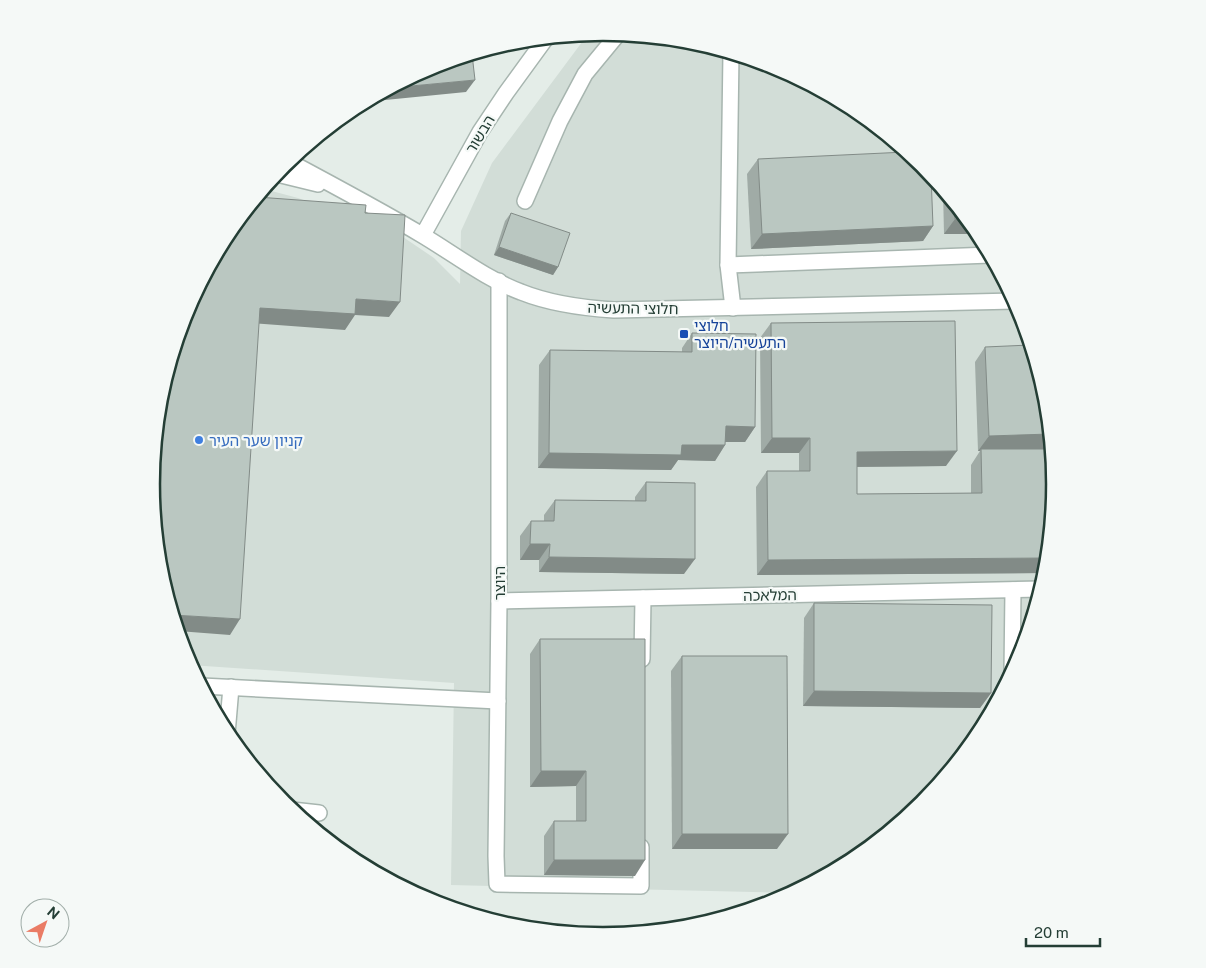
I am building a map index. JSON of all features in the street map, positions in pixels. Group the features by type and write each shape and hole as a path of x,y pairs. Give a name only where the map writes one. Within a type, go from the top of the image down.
{"street":[{"path":"524,201 560,121 585,74 612,41"},
{"name":"הבשור","path":"423,236 480,132 540,46"},
{"path":"731,60 728,265 733,308"},
{"name":"חלוצי התעשיה","path":"295,166 423,236 519,292 572,307 614,310 1006,301"},
{"name":"חלוצי התעשיה","path":"285,176 341,190"},
{"path":"728,265 981,255"},
{"name":"היוצר","path":"499,281 497,884 640,886 641,837"},
{"path":"1012,652 1013,590"},
{"name":"המלאכה","path":"499,601 1033,590"},
{"path":"642,669 643,598"},
{"path":"210,687 498,701"},
{"path":"228,719 231,688"},
{"path":"305,811 319,813"}],"shaded area":[{"path":"582,42 632,42 661,45 718,56 772,75 799,87 849,116 895,151 936,192 954,214 986,263 1012,315 1031,369 1037,398 1042,426 1046,484 1042,542 1037,570 1031,599 1012,653 1000,680 971,730 936,776 916,797 895,817 849,852 799,881 773,893 451,885 454,683 200,666 194,653 175,599 164,542 160,484 161,455 169,398 175,369 184,342 206,288 235,238 271,191 298,198 403,237 434,258 460,284 461,231 492,163"}],"building":[{"path":"473,61 475,80 409,86"},
{"path":"897,152 931,187 933,226 762,234 758,159"},
{"name":"קניון שער העיר","path":"265,198 366,205 365,213 405,215 400,302 356,299 355,314 260,308 240,619 180,615 175,599 164,542 160,484 164,426 175,369 194,315 206,288 235,238"},
{"path":"511,213 570,233 558,267 499,247"},
{"path":"955,321 957,451 857,452 857,494 982,493 981,449 1044,449 1045,513 1039,558 768,560 767,471 810,471 810,438 772,438 771,323"},
{"path":"692,333 756,334 755,427 726,426 725,445 682,445 681,455 549,453 550,350 692,352"},
{"path":"1023,345 1031,369 1043,434 989,436 985,347"},
{"path":"646,482 695,483 695,559 549,557 550,544 530,544 531,521 554,521 555,500 646,501"},
{"path":"814,603 992,605 991,693 814,691"},
{"path":"540,639 645,639 645,860 554,860 554,821 586,821 586,771 541,771"},
{"path":"682,656 787,656 788,834 682,834"}],"place":[{"name":"חלוצי התעשיה/היוצר","path":"684,334"},
{"name":"קניון שער העיר","path":"199,440"}]}
